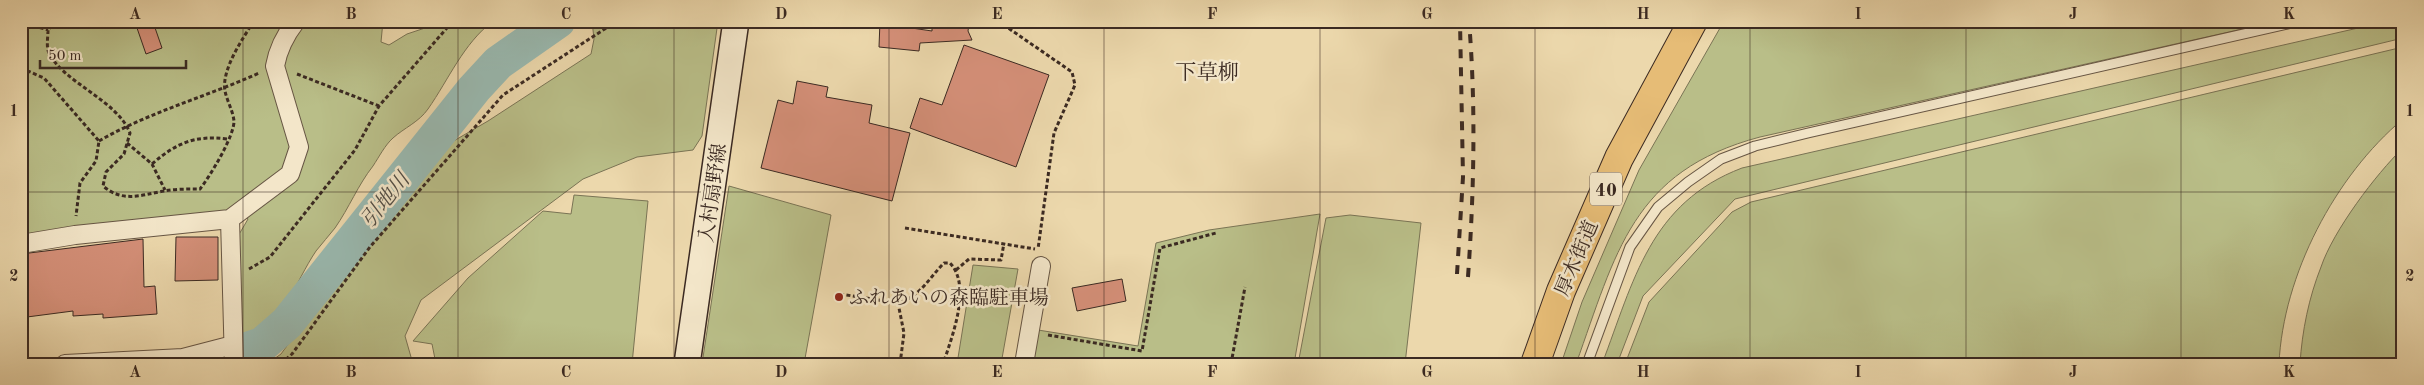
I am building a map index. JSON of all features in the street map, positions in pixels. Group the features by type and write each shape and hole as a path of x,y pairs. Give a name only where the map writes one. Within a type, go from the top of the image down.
{"main road":[{"name":"厚木街道","path":"1536,364 1561,291 1619,158 1693,21"}],"street":[{"path":"21,244 75,235 230,219 290,174 299,147 274,66 276,55 287,33 296,21"},
{"name":"入村扇野線","path":"687,364 736,21"},
{"path":"230,219 234,364"},
{"path":"1024,364 1040,258"},
{"path":"65,364 183,358 233,345"}],"lane":[{"path":"1587,364 1630,247 1658,207 1688,182 1721,159 1755,146 1808,132 2300,21"}],"path":[{"path":"57,21 48,30 48,52 57,64 126,125 130,133 124,154 106,172 103,186 112,194 137,197 165,190 200,189 215,168 234,122 224,89 230,65 240,42 254,21"},
{"path":"246,270 270,257 356,150 380,106 453,21"},
{"path":"281,364 292,354 370,247 503,95 617,21"},
{"path":"905,228 1004,243 1040,258 1054,133 1075,86 1072,72 998,21"},
{"path":"21,22 48,30"},
{"path":"99,140 126,125 224,89 274,66 380,106"},
{"path":"21,68 44,78 99,140 96,161 80,183 75,235"},
{"path":"152,164 169,150 185,143 208,137 227,139"},
{"path":"127,143 152,164 165,190"},
{"path":"1044,335 1142,351 1160,248 1216,233"},
{"path":"956,270 969,259 1001,260 1004,243"},
{"path":"840,294 898,303 908,301 927,285 944,263 950,263 956,270 961,295 943,364"},
{"path":"1231,364 1245,287"},
{"path":"898,303 904,333 900,364"}],"green space":[{"path":"21,21 383,21 381,42 389,45 407,34 425,28 426,21 493,21 473,40 424,114 393,138 385,148 335,228 308,263 278,315 256,335 243,341 237,335 234,243 248,219 244,214 21,235"},
{"path":"592,21 718,21 702,136 693,150 637,157 583,179 421,300 405,336 413,364 267,364 281,354 386,210 445,146 488,121 591,54 594,39"},
{"path":"1724,21 2278,21 1760,137 1717,152 1683,171 1656,194 1635,222 1618,252 1576,364 1561,364 1582,302 1639,170"},
{"path":"2389,21 2403,21 2403,38 1735,199 1643,296 1617,364 1602,364 1636,274 1666,223 1686,202 1711,183 1742,168"},
{"path":"2403,47 2403,119 2378,142 2356,169 2335,198 2317,230 2302,262 2290,296 2279,364 1625,364 1649,302 1732,212 1751,202"},
{"path":"2403,148 2403,364 2300,364 2302,339 2310,302 2327,253 2356,204 2380,172"},
{"path":"729,186 831,215 804,364 702,364"},
{"path":"574,195 648,201 632,364 436,364 432,344 413,341 468,278 543,211 571,214"},
{"path":"1320,214 1294,364 1032,364 1038,330 1138,346 1156,243 1209,230"},
{"path":"1350,215 1421,223 1405,364 1298,364 1326,218"},
{"path":"973,265 1018,269 1001,364 957,364"}],"building":[{"path":"880,21 899,21 898,26 932,31 932,24 969,24 968,31 972,40 920,43 919,51 879,47"},
{"path":"153,22 162,48 146,54 137,28"},
{"path":"964,45 1049,75 1016,167 910,128 920,98 942,105"},
{"path":"797,81 828,87 826,97 872,105 869,123 910,133 892,201 761,168 778,100 793,104"},
{"path":"176,237 218,237 218,280 175,281"},
{"path":"143,239 144,287 155,286 157,314 103,318 103,314 73,316 73,311 27,317 21,254"},
{"path":"1122,279 1126,301 1077,311 1072,288"}],"waterway":[{"name":"引地川","path":"205,364 263,344 287,323 474,89 498,63 558,21"}],"railway":[{"path":"1457,274 1463,177 1460,21"},
{"path":"1468,277 1473,149 1473,85 1469,21"}],"place":[{"name":"ふれあいの森臨駐車場","path":"839,297"}],"district":[{"name":"下草柳","path":"1207,72"}]}
